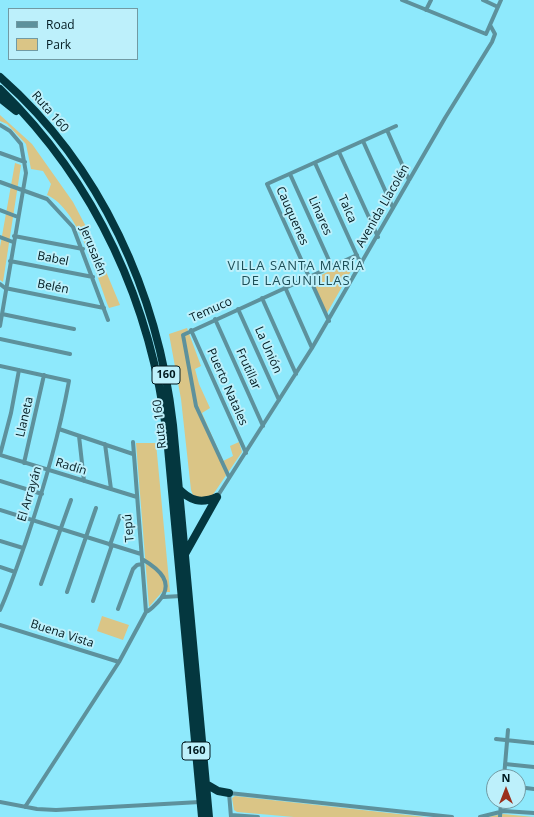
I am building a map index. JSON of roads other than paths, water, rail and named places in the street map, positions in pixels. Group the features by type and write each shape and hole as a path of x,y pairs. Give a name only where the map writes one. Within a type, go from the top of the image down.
{"highway":[{"name":"Ruta 160","path":"0,77 38,114 70,154 101,200 128,254 150,310 163,360 171,407 209,817"},
{"name":"Ruta 160","path":"0,89 45,138 78,182 106,230 124,268 148,334 157,370 164,414 202,817"},
{"path":"0,98 45,138"},
{"path":"178,488 188,497 196,501 208,500 217,497"},
{"path":"185,554 217,497"},
{"path":"206,784 218,791 229,793"}],"street":[{"path":"402,0 486,34 501,0"},
{"path":"426,10 431,0"},
{"path":"483,0 498,7"},
{"name":"Avenida Llacolén","path":"217,497 329,321 409,180 494,40 494,31 490,25"},
{"path":"0,125 10,131 19,141 25,162 26,174 5,288 0,326"},
{"path":"290,174 396,126"},
{"path":"387,130 409,180"},
{"path":"363,141 393,208"},
{"path":"339,152 378,237"},
{"path":"0,153 25,162"},
{"name":"Talca","path":"315,163 362,263"},
{"name":"Cauquenes","path":"290,174 267,184 329,321"},
{"name":"Linares","path":"290,174 332,267"},
{"name":"Jerusalén","path":"0,182 49,201 73,227 83,249 108,320"},
{"path":"0,210 18,217"},
{"path":"14,236 83,249"},
{"path":"0,237 13,242"},
{"name":"Temuco","path":"229,477 196,406 183,334 357,255"},
{"name":"Babel","path":"10,261 93,277"},
{"name":"Belén","path":"0,284 5,288 104,308"},
{"path":"286,288 312,348"},
{"path":"262,298 296,374"},
{"name":"La Unión","path":"238,309 279,400"},
{"path":"2,314 74,330"},
{"name":"Frutillar","path":"215,320 263,426"},
{"name":"Puerto Natales","path":"191,330 246,453"},
{"path":"0,339 70,354"},
{"path":"0,366 44,375"},
{"path":"0,455 11,413 19,370"},
{"name":"El Arrayán","path":"0,610 42,494 59,429 69,381 44,375"},
{"name":"Llaneta","path":"24,463 44,375"},
{"path":"59,429 134,454"},
{"path":"79,436 84,482"},
{"name":"Tepú","path":"133,442 146,612"},
{"path":"105,444 110,489"},
{"name":"Radín","path":"0,455 48,471 137,497"},
{"path":"0,481 42,494"},
{"path":"41,584 71,500"},
{"path":"67,592 96,508"},
{"path":"0,510 142,554"},
{"path":"93,601 120,516"},
{"path":"0,541 23,548"},
{"path":"25,807 118,662 146,612 163,597 165,586 164,577 154,566 142,559"},
{"path":"118,609 133,569 137,565 142,564"},
{"path":"0,568 15,572"},
{"path":"163,597 181,596"},
{"name":"Buena Vista","path":"0,625 118,662"},
{"path":"505,769 508,730"},
{"path":"496,739 534,743"},
{"path":"505,764 534,767"},
{"path":"258,817 231,816 229,793 414,815 452,817"},
{"path":"0,802 25,807 56,810 200,802"},
{"path":"480,817 500,811 534,813"},
{"path":"500,811 500,817"}],"district":[{"name":"VILLA SANTA MARÍA DE LAGUNILLAS","path":"296,274"}]}
